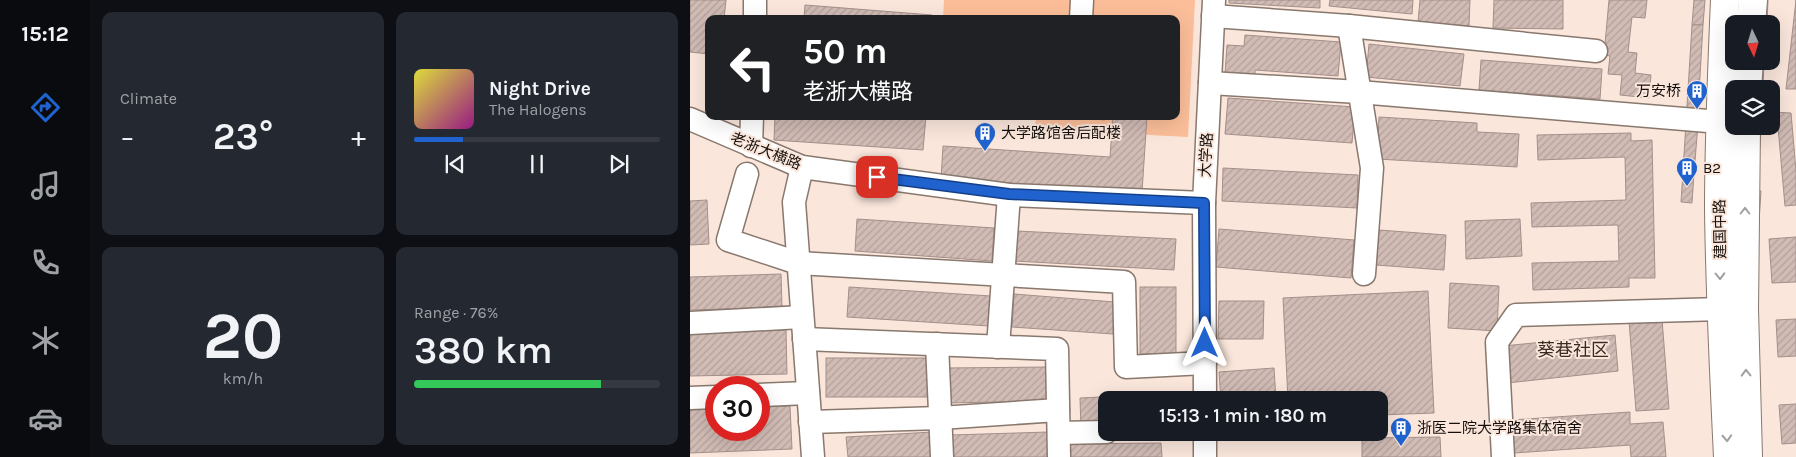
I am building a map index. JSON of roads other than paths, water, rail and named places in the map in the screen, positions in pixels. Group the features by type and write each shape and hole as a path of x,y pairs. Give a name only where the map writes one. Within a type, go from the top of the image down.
{"main road":[{"name":"建国中路","path":"1726,0 1731,80"},
{"path":"1751,15 1752,0"},
{"name":"建国中路","path":"1728,457 1721,309 1732,135"},
{"name":"建国中路","path":"1734,135 1744,309 1748,457"}],"street":[{"path":"755,0 755,15"},
{"path":"1081,15 1082,0"},
{"path":"1214,8 1348,26 1596,52"},
{"name":"大学路","path":"1205,391 1204,203 1214,8"},
{"path":"1348,26 1372,168 1364,274"},
{"path":"1210,83 1359,92 1725,122"},
{"name":"老浙大横路","path":"690,119 802,166 1009,194 1204,203"},
{"path":"751,146 752,120"},
{"path":"802,166 794,202 813,457"},
{"path":"747,174 728,240 798,263 1124,282 1126,367 1205,363"},
{"path":"998,347 1009,194"},
{"path":"1503,457 1497,342 1516,315 1721,309"},
{"path":"690,323 803,328 937,344 1057,350 1059,457"},
{"path":"937,344 942,457"},
{"path":"770,395 808,393"},
{"path":"690,398 705,397"},
{"path":"810,422 940,418 1058,410"},
{"path":"1059,433 1098,432"},
{"path":"1205,441 1205,457"}],"place":[{"name":"万安桥","path":"1697,110"},
{"name":"大学路馆舍后配楼","path":"985,152"},
{"name":"B2","path":"1687,187"},
{"name":"浙医二院大学路集体宿舍","path":"1401,447"}],"district":[{"name":"葵巷社区","path":"1573,350"}]}
